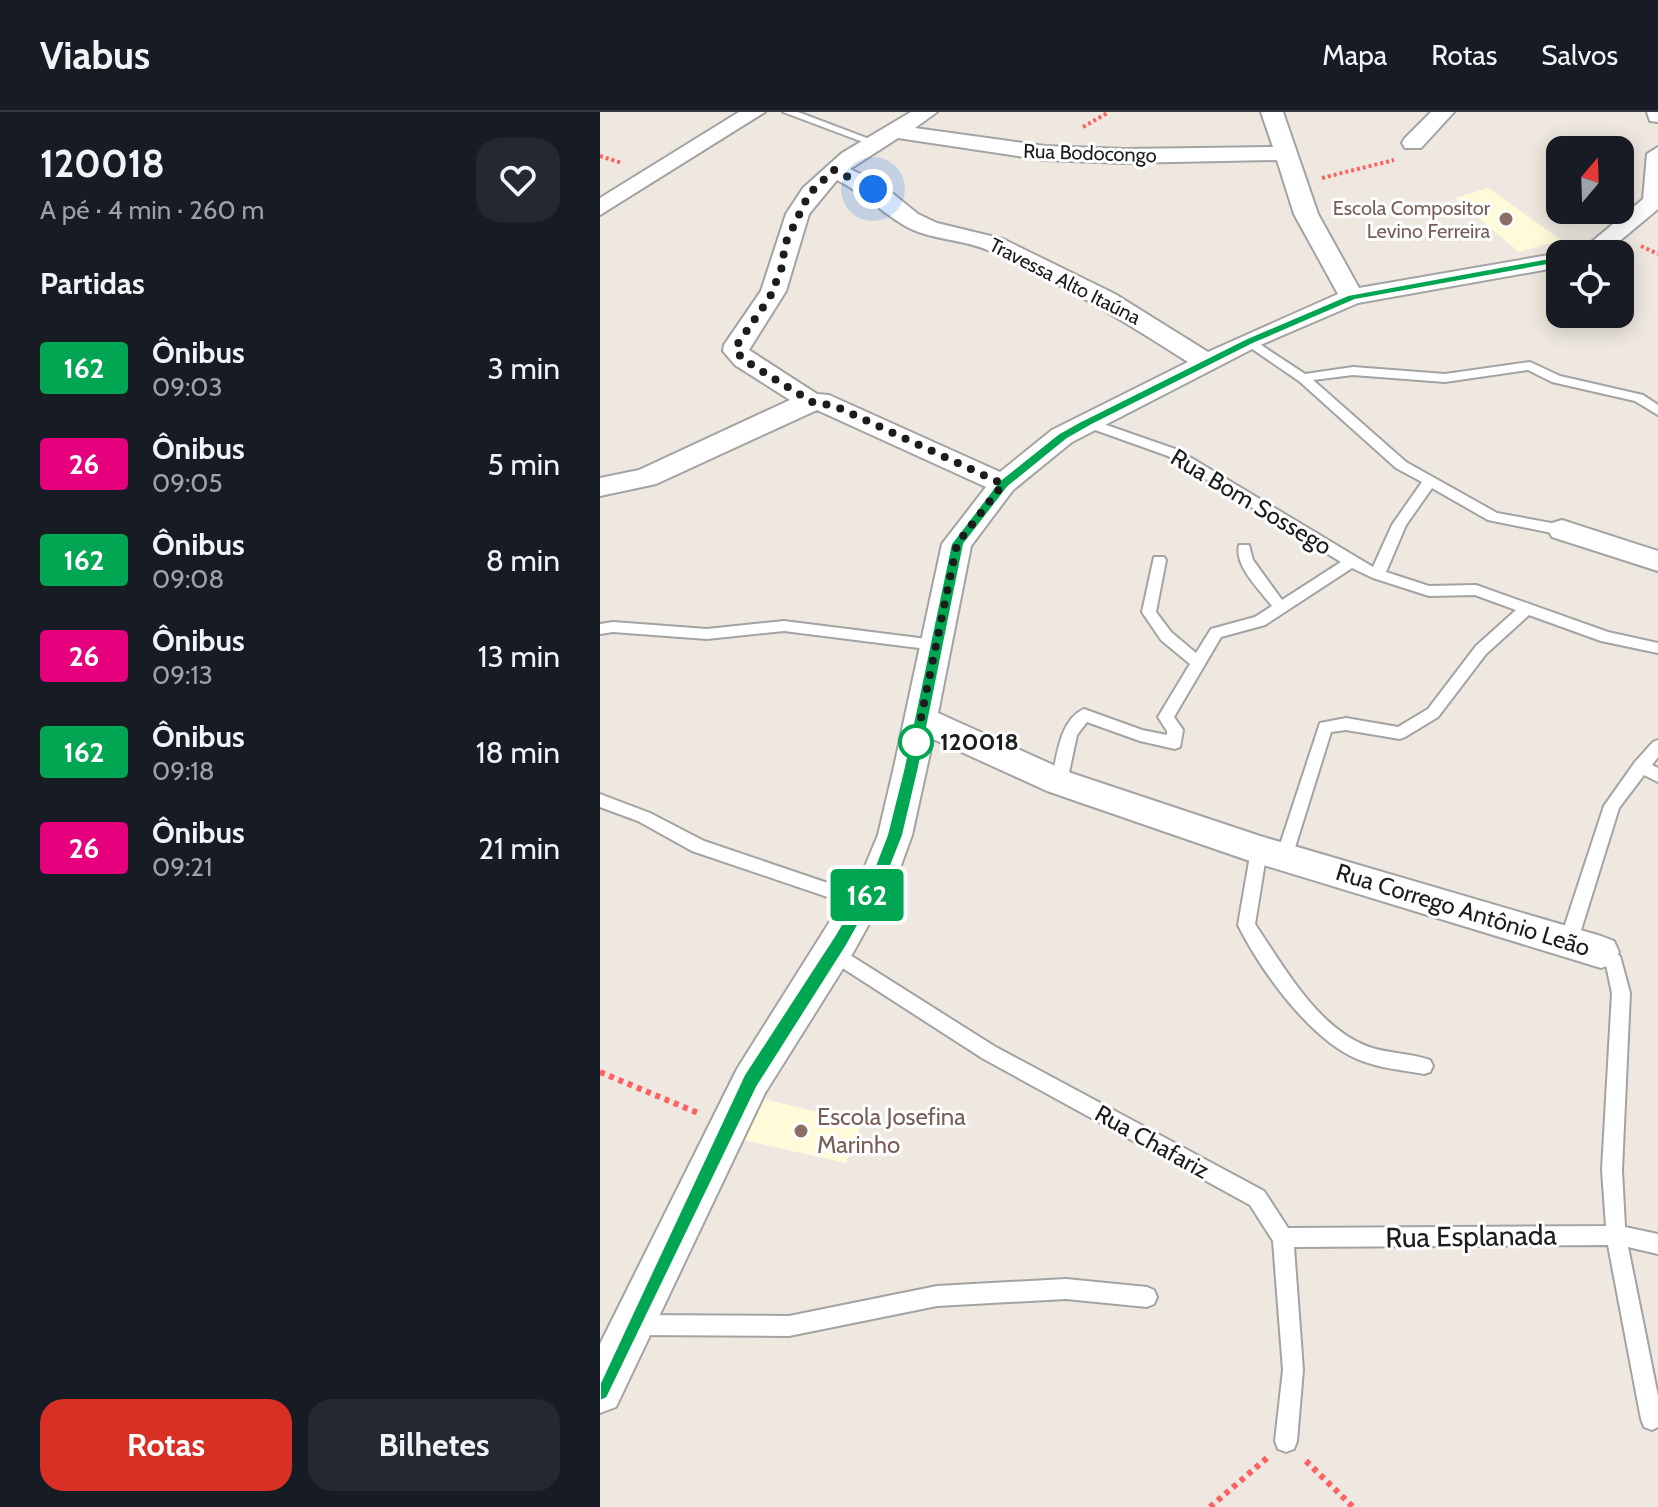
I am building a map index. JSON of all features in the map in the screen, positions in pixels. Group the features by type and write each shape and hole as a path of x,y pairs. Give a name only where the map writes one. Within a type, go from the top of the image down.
{"street":[{"path":"600,208 753,112"},
{"path":"926,112 834,170 809,194 785,244 774,289 736,351 744,360 812,402 835,406 1003,484"},
{"path":"1272,112 1306,214 1352,297"},
{"path":"1413,143 1443,112"},
{"name":"Rua Bodocongo","path":"884,137 1045,153 1124,156 1287,153"},
{"path":"1607,240 1654,204 1658,154"},
{"name":"Travessa Alto Itaúna","path":"834,170 873,189 919,223 995,244 1106,299 1207,362"},
{"path":"600,1391 728,1125 778,1034 863,902 895,835 957,544 1003,484 1062,436 1249,341 1352,297 1546,262"},
{"path":"600,487 646,478 812,402"},
{"path":"1562,530 1658,561"},
{"name":"Rua Corrego Antônio Leão","path":"921,719 1059,782 1272,854 1585,947"}],"lane":[{"name":"Rua Bodocongo","path":"788,112 884,137"},
{"path":"1249,341 1303,378 1401,465 1493,517 1562,530"},
{"path":"1303,378 1353,371 1445,378 1530,366 1556,379 1639,398 1658,411"},
{"name":"Rua Bom Sossego","path":"1059,782 1070,733 1084,715 1140,735 1175,743 1175,730 1166,717 1216,633 1260,621 1351,562 1173,453 1088,423"},
{"path":"1378,575 1389,545 1415,499 1430,481"},
{"path":"1244,548 1246,561 1281,608"},
{"path":"1159,560 1149,612 1166,636 1197,662"},
{"path":"1351,562 1378,575 1429,591 1476,590 1606,637 1658,648"},
{"path":"1424,1066 1361,1053 1314,1017 1275,969 1246,925 1325,727 1346,724 1400,733 1433,713 1481,650 1526,609"},
{"path":"600,629 613,627 707,634 784,626 935,645"},
{"path":"1585,947 1612,806 1658,746"},
{"path":"1641,766 1658,776"},
{"path":"600,800 644,817 698,846 863,902"},
{"name":"Rua Corrego Antônio Leão","path":"1585,947 1614,961 1621,993 1612,1170 1616,1235 1652,1419"},
{"name":"Rua Chafariz","path":"833,953 988,1052 1257,1198 1283,1238 1293,1370 1286,1441"},
{"name":"Rua Esplanada","path":"1283,1238 1616,1235 1658,1244"},
{"path":"630,1325 789,1326 937,1296 980,1293 1066,1289 1147,1297"}],"path":[{"path":"1294,185 1394,160 1413,143"},
{"path":"600,1072 728,1125"},
{"path":"1210,1507 1286,1441 1353,1507"}],"shaded area":[{"name":"Escola Compositor Levino Ferreira","path":"1488,188 1561,240 1546,240 1546,244 1519,252 1455,198"},
{"name":"Escola Josefina Marinho","path":"760,1098 862,1123 846,1163 739,1139"}],"bus line":[{"name":"162","path":"600,1391 751,1081 778,1034 841,940 882,868 895,835 911,767 957,544 971,522 1003,484 1062,436 1249,341 1352,297 1546,262"}],"place":[{"name":"Escola Compositor Levino Ferreira","path":"1506,219"},
{"name":"120018","path":"916,742"},
{"name":"Escola Josefina Marinho","path":"801,1131"}],"route":[{"path":"873,189 834,170 809,194 785,244 778,281 736,351 744,360 812,402 835,406 1003,484 957,544 916,742"}]}
